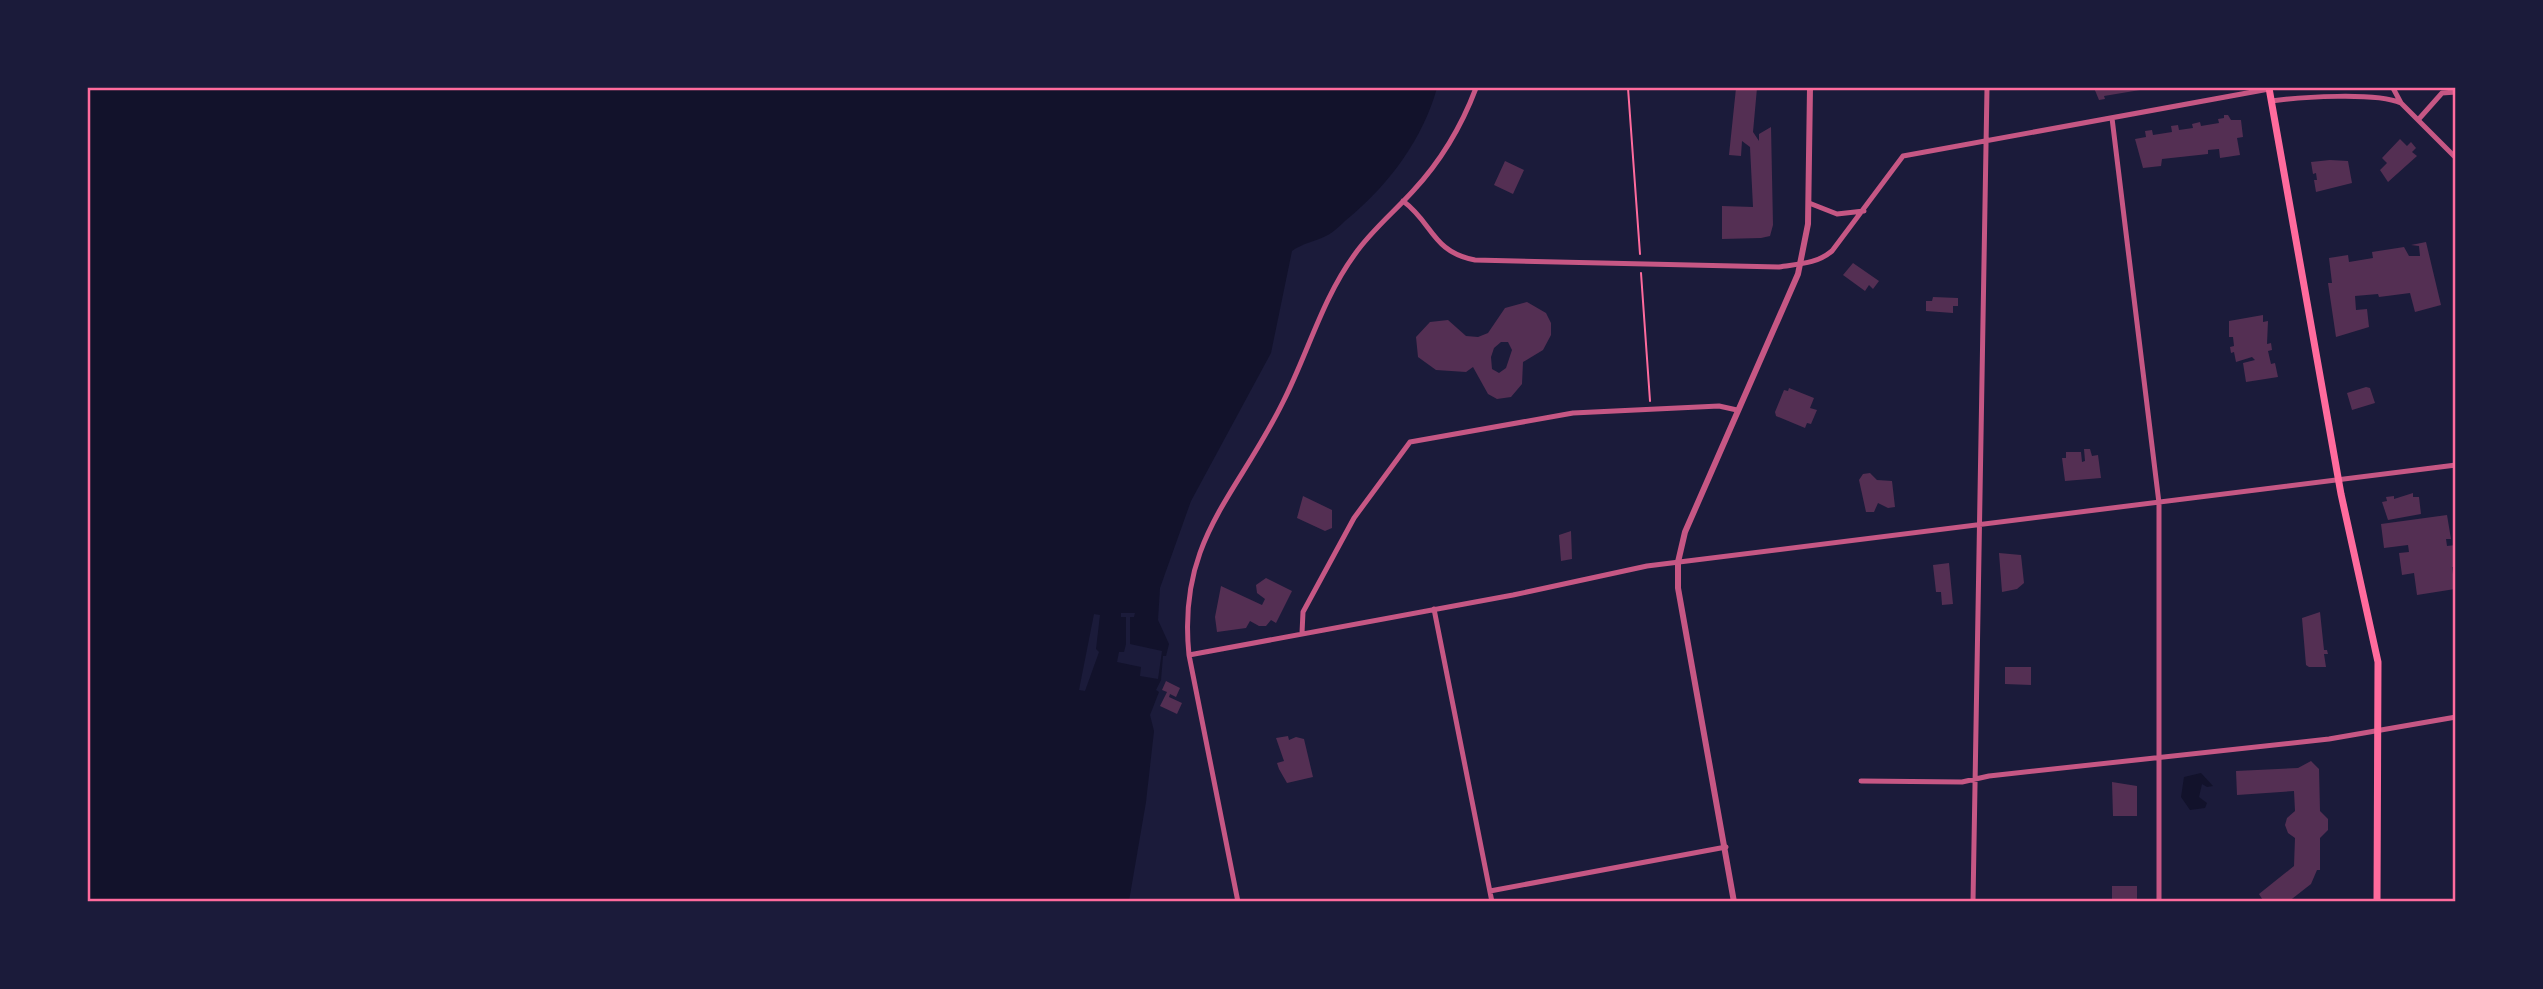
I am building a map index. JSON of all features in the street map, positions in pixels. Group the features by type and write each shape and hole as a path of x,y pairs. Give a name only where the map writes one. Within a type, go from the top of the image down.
{"main road":[{"path":"2269,88 2339,480 2376,652 2379,731 2377,901"}],"street":[{"path":"1238,901 1189,655 1186,614 1189,587 1208,530 1283,402 1339,277 1358,250 1403,201 1447,146 1476,88"},
{"path":"1734,901 1679,594 1678,562 1685,532 1800,264 1808,224 1810,88"},
{"path":"1973,901 1987,88"},
{"path":"1403,201 1419,214 1440,245 1470,259 1779,267 1826,256 1864,211 1903,156 2269,88"},
{"path":"2393,88 2401,103 2455,158"},
{"path":"2418,120 2442,93 2455,92"},
{"path":"2272,101 2297,98 2381,98 2401,103"},
{"path":"2112,118 2158,502 2160,901"},
{"path":"1809,203 1837,214 1864,211"},
{"path":"1302,633 1303,612 1354,518 1405,446 1446,435 1575,413 1718,405 1737,410"},
{"path":"1189,655 1678,562 2455,465"},
{"path":"1434,609 1492,901"},
{"path":"1861,781 1962,782 2379,731 2455,716"},
{"path":"1490,891 1726,847"}],"path":[{"path":"1628,88 1640,254"},
{"path":"1641,268 1650,401"}],"shaded area":[{"path":"88,88 1437,88 1414,142 1379,189 1333,232 1292,251 1271,353 1191,501 1160,588 1158,620 1169,644 1166,656 1163,656 1161,680 1156,690 1159,692 1150,715 1154,731 1146,802 1129,901 88,901"},
{"path":"2201,773 2213,786 2202,784 2199,797 2207,803 2205,808 2190,810 2181,797 2184,777"}],"pier":[{"path":"1121,613 1135,613 1134,617 1130,617 1130,644 1162,651 1158,679 1140,676 1141,667 1117,662 1119,652 1124,652 1126,644 1126,617 1121,617"},
{"path":"1094,614 1100,615 1096,649 1099,652 1085,691 1079,690"}],"building":[{"path":"1736,88 1757,88 1753,132 1759,141 1759,134 1771,127 1773,225 1770,236 1761,238 1722,239 1722,206 1753,207 1750,147 1742,141 1741,156 1729,155"},
{"path":"2094,88 2146,89 2104,96 2105,99 2099,100"},
{"path":"2224,115 2228,115 2231,120 2241,120 2243,137 2237,138 2240,155 2220,158 2219,149 2208,150 2208,154 2162,159 2161,166 2143,168 2135,139 2146,137 2145,131 2152,130 2153,135 2172,132 2171,126 2178,125 2179,130 2193,128 2192,124 2200,122 2201,126 2219,123 2218,119 2224,118"},
{"path":"2400,139 2407,146 2411,142 2416,148 2412,152 2417,156 2388,182 2380,170 2387,163 2382,158"},
{"path":"1505,161 1524,170 1513,194 1494,185"},
{"path":"2348,161 2352,183 2316,192 2316,173 2313,174 2311,162"},
{"path":"2426,242 2441,305 2415,312 2410,293 2379,297 2378,294 2355,296 2356,310 2367,309 2369,327 2336,337 2328,283 2332,283 2329,258 2348,255 2349,262 2373,258 2372,252 2404,247 2409,256 2420,256 2419,246 2411,245"},
{"path":"1853,263 1879,281 1873,289 1869,285 1865,291 1843,275"},
{"path":"1933,297 1958,298 1958,306 1953,306 1953,313 1926,311 1926,301 1932,301"},
{"path":"1527,302 1546,313 1551,323 1551,335 1543,350 1523,362 1522,384 1511,397 1497,399 1488,394 1473,367 1466,372 1436,370 1418,357 1416,337 1430,322 1448,320 1466,336 1478,337 1488,333 1505,308","holes":["1501,342 1508,342 1512,350 1506,368 1499,373 1492,369 1491,357 1494,348"]},
{"path":"2263,315 2263,322 2268,321 2267,344 2271,343 2272,350 2268,351 2271,364 2275,363 2278,377 2246,382 2243,363 2255,360 2252,357 2236,362 2234,352 2231,353 2230,347 2234,346 2233,337 2229,337 2229,321"},
{"path":"1789,388 1814,398 1810,408 1817,410 1811,424 1807,423 1805,428 1776,416 1775,412 1784,390 1788,391"},
{"path":"2370,388 2375,403 2352,410 2347,393"},
{"path":"2084,449 2090,449 2092,456 2098,455 2101,478 2065,481 2062,458 2066,458 2066,452 2081,452 2082,462 2085,461"},
{"path":"1870,473 1877,480 1892,481 1895,507 1888,508 1878,503 1874,512 1866,512 1859,480 1863,474"},
{"path":"2413,493 2413,497 2419,497 2421,514 2388,520 2382,502 2387,501 2386,497 2394,496 2394,499"},
{"path":"1303,496 1332,510 1332,528 1325,531 1297,518"},
{"path":"2447,515 2451,539 2446,539 2447,546 2456,545 2456,567 2452,567 2455,589 2417,595 2414,573 2402,575 2399,553 2409,552 2408,545 2384,548 2381,524"},
{"path":"1571,531 1572,559 1561,561 1559,535"},
{"path":"1999,553 2021,555 2024,583 2017,589 2002,592"},
{"path":"1949,563 1953,604 1942,605 1941,592 1936,592 1933,565"},
{"path":"1266,578 1292,591 1276,623 1271,620 1266,626 1259,626 1250,621 1246,628 1217,632 1215,617 1221,586 1262,605 1265,599 1257,593 1256,585"},
{"path":"2320,612 2324,650 2327,650 2328,654 2324,654 2326,667 2309,667 2306,665 2302,618"},
{"path":"2005,667 2031,667 2031,685 2005,684"},
{"path":"1166,681 1180,688 1176,697 1170,694 1169,697 1182,703 1177,714 1160,706 1167,692 1162,690"},
{"path":"1288,736 1289,740 1296,737 1304,739 1313,777 1287,783 1277,763 1284,761 1276,738"},
{"path":"2311,761 2319,769 2320,811 2328,819 2328,830 2320,838 2320,870 2317,870 2311,884 2288,902 2264,902 2259,894 2294,866 2295,838 2288,833 2285,825 2287,818 2295,811 2294,791 2237,795 2236,771 2298,768"},
{"path":"2112,782 2137,786 2137,816 2113,816"},
{"path":"2112,886 2137,886 2137,902 2112,902"}]}
